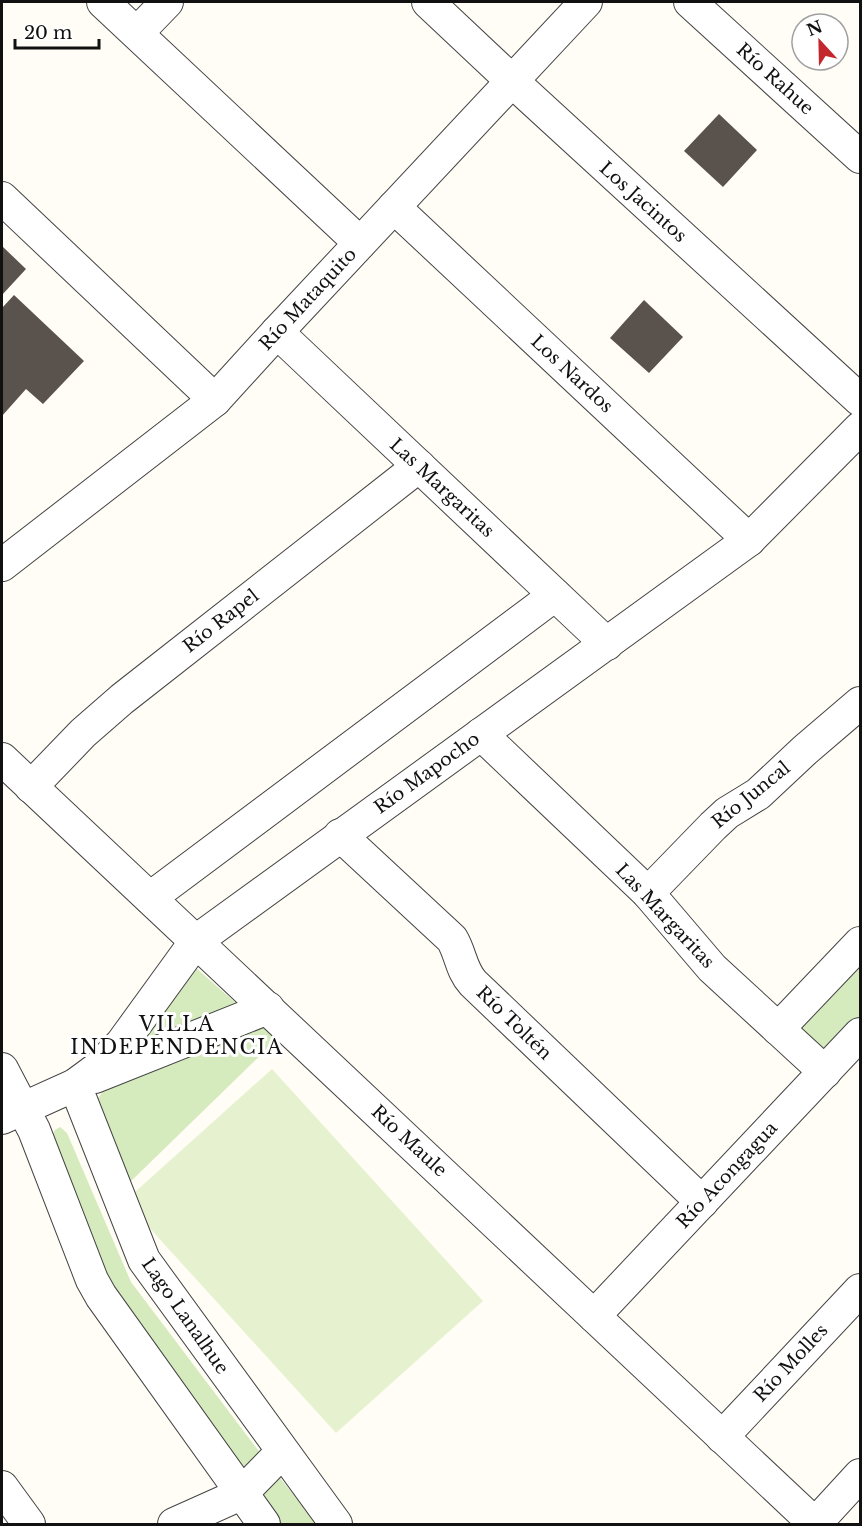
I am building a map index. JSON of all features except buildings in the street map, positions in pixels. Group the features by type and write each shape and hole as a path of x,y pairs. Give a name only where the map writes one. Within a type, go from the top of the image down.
{"street":[{"path":"104,2 360,243"},
{"path":"137,33 167,2"},
{"name":"Los Jacintos","path":"428,2 861,400"},
{"name":"Río Mataquito","path":"2,565 216,400 586,2"},
{"name":"Río Rahue","path":"690,2 861,157"},
{"path":"2,198 216,400"},
{"name":"Los Nardos","path":"394,207 749,540"},
{"name":"Las Margaritas","path":"277,332 607,644"},
{"name":"Río Mapocho","path":"12,1113 75,1085 98,1068 116,1050 196,940 749,540 861,428"},
{"name":"Río Rapel","path":"31,787 84,733 122,699 419,466"},
{"path":"150,898 555,596"},
{"name":"Río Juncal","path":"648,893 727,813 758,794 805,750 861,703"},
{"name":"Las Margaritas","path":"481,734 648,893 712,968 825,1072"},
{"name":"Río Maule","path":"2,759 815,1524"},
{"name":"Río Toltén","path":"340,835 452,939 459,952 465,973 473,983 702,1202"},
{"path":"778,1029 861,943"},
{"path":"75,1085 268,1008"},
{"name":"Río Acongagua","path":"594,1316 861,1034"},
{"path":"2,1069 12,1113 101,1296 264,1524"},
{"name":"Lago Lanalhue","path":"75,1085 144,1260 336,1524"},
{"name":"Río Molles","path":"722,1437 861,1290"},
{"path":"174,1524 241,1494 282,1452"},
{"path":"815,1524 861,1475"},
{"path":"2,1487 28,1524"}],"green space":[{"path":"860,954 860,1023 826,1054 802,1032 801,1028"},
{"path":"196,968 277,1039 125,1187 95,1102"},
{"path":"272,1069 483,1301 336,1433 125,1201"},
{"path":"60,1127 67,1133 131,1282 261,1454 300,1503 321,1524 271,1524 106,1283 50,1140 55,1130"}],"district":[{"name":"VILLA INDEPENDENCIA","path":"177,1036"}]}
